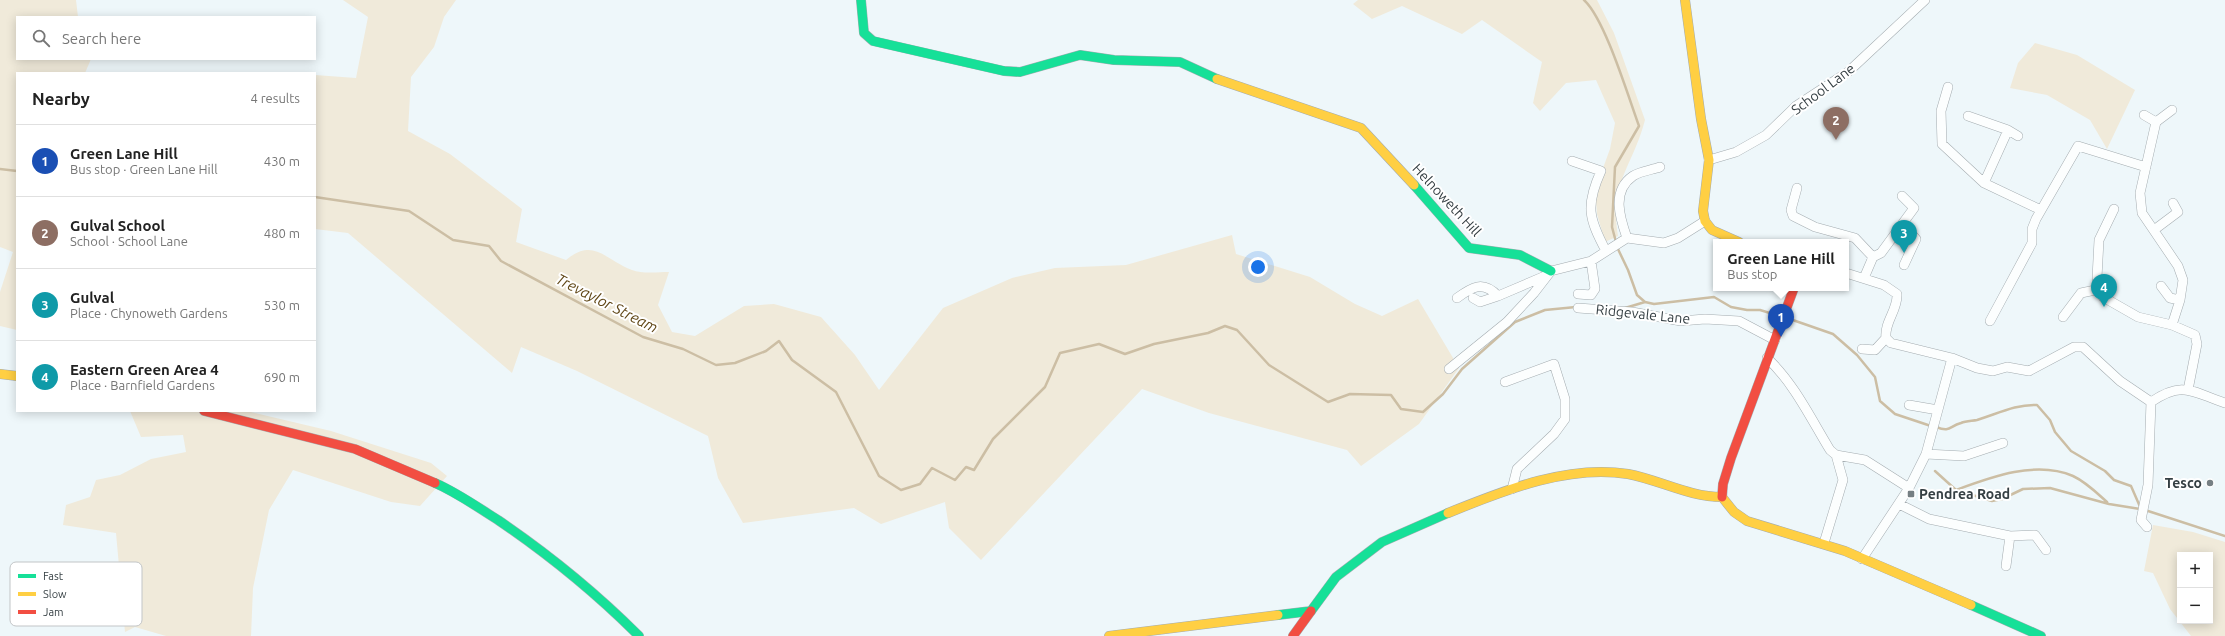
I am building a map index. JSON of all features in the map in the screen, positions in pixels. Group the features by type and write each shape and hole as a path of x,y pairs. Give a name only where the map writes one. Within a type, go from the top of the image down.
{"street":[{"name":"Helnoweth Hill","path":"861,0 864,33 873,41 980,67 1020,72 1080,55 1114,60 1180,62 1190,65 1223,82 1361,128 1439,211 1469,248 1520,255 1548,273"},
{"path":"1685,0 1701,119 1709,160 1703,211 1705,221 1712,230 1732,239"},
{"name":"School Lane","path":"1709,160 1736,152 1766,135 1796,106 1848,72 1925,0"},
{"path":"1948,87 1941,112 1942,144 1984,183 2041,210"},
{"path":"2172,110 2156,122 2140,193 2142,213 2178,266 2183,280 2180,300 2172,325"},
{"path":"2144,115 2156,122"},
{"path":"1968,116 2008,130 2018,136"},
{"path":"1984,183 2008,130"},
{"path":"1990,321 2032,243 2032,229 2041,210 2078,146 2146,167"},
{"path":"1572,161 1601,171 1593,187 1590,206 1593,226 1609,249"},
{"path":"1626,239 1618,204 1624,185 1634,176 1660,167"},
{"path":"1797,188 1791,210 1793,216 1815,227 1855,238 1873,258"},
{"path":"1864,278 1873,258 1881,253 1896,230 1904,224 1914,208 1902,196"},
{"path":"2154,230 2178,212 2173,203"},
{"path":"2114,210 2099,240 2097,278 2100,289 2103,296 2138,317 2172,325 2195,335 2197,344 2188,390"},
{"path":"1473,298 1480,302 1498,296 1548,273 1591,261 1626,239 1664,243 1678,238 1705,221"},
{"path":"1904,224 1916,239 1904,265"},
{"path":"1578,294 1591,295 1596,289 1591,261"},
{"path":"1448,368 1507,322 1534,293 1548,273"},
{"path":"1849,274 1884,285 1896,294 1897,301 1885,329 1886,338 1891,343 1952,358 1977,368 1992,371 2007,367 2029,371 2074,347 2083,347 2120,381 2151,402"},
{"path":"1457,298 1474,286 1480,285 1489,289 1498,296"},
{"path":"2161,286 2170,298 2180,300"},
{"path":"2063,317 2081,293 2100,289"},
{"path":"1793,291 1731,458 1723,484 1722,497 1734,512 1746,521 1824,543 1993,614 2041,636"},
{"name":"Ridgevale Lane","path":"1578,308 1632,312 1681,321 1705,319 1739,321 1775,340"},
{"path":"1862,348 1875,350 1886,338"},
{"path":"1767,358 1791,388 1830,450 1836,455 1865,460 1909,488"},
{"path":"1862,559 1909,488 1926,454 1952,358"},
{"path":"1505,382 1554,364 1565,399 1565,419 1554,434 1517,469 1512,489"},
{"path":"0,374 16,376"},
{"path":"2151,402 2166,391 2181,388 2225,403"},
{"path":"2147,527 2141,520 2145,504 2149,473 2151,402"},
{"path":"1909,405 1938,410"},
{"path":"208,412 355,449 454,491 525,540 613,610 639,636"},
{"path":"1926,454 1964,456 2004,443"},
{"path":"1824,543 1843,480 1836,455"},
{"path":"1293,636 1336,577 1382,542 1440,516 1512,489 1554,477 1589,471 1628,474 1705,497 1722,497"},
{"path":"1899,504 1929,519 2010,536 2035,534 2046,550"},
{"path":"2006,566 2010,536"},
{"path":"1109,636 1311,611"}],"shaded area":[{"path":"0,0 76,0 78,16 16,16 16,60 91,60 85,72 16,72 16,330 0,326 0,292 13,252 0,247"},
{"path":"343,0 456,0 444,17 434,47 411,77 408,131 450,154 522,209 516,242 566,260 576,253 584,250 592,250 607,256 632,270 645,272 669,272 658,305 672,332 695,336 744,306 774,304 821,317 855,355 879,390 943,308 1012,278 1055,268 1126,265 1232,235 1236,254 1310,277 1355,304 1382,316 1418,299 1459,368 1419,424 1361,466 1347,450 1209,413 1142,389 981,560 949,528 945,502 881,524 854,508 743,523 718,478 708,436 577,371 521,347 512,373 348,233 316,229 316,75 356,78 368,17"},
{"path":"1358,0 1597,0 1614,33 1645,120 1619,188 1616,218 1618,236 1605,242 1597,214 1595,190 1610,149 1615,123 1596,80 1566,83 1540,111 1533,103 1542,62 1482,20 1462,34 1402,6 1372,19 1353,4"},
{"path":"2035,43 2077,55 2135,90 2107,149 2090,120 2047,95 2010,88 2018,63"},
{"path":"130,412 251,412 331,431 431,463 447,476 420,506 391,502 293,470 269,510 253,588 251,636 166,636 135,627 125,632 124,626 142,626 142,562 119,562 116,533 63,525 66,505 90,497 96,480 120,475 151,459 186,452 183,435 141,437"},
{"path":"2153,525 2193,532 2225,542 2225,636 2191,636 2182,624 2213,624 2213,552 2177,552 2177,618 2170,609 2153,573 2144,571"}],"waterway":[{"path":"1584,0 1600,23 1608,40 1639,126 1615,167 1612,227 1616,242"},
{"name":"Trevaylor Stream","path":"0,169 16,171"},
{"name":"Trevaylor Stream","path":"316,197 409,211 453,240 489,246 501,261 643,337 683,349 716,365 735,363 766,351 779,341 792,360 836,392 879,476 901,490 920,484 932,468 955,480 966,467 974,470 993,439 1045,387 1060,353 1099,344 1125,354 1154,344 1208,333 1225,326 1237,330 1269,365 1328,402 1350,394 1391,395 1401,409 1423,412 1443,394 1462,369 1515,322 1545,310 1576,307"},
{"path":"1617,247 1628,270 1637,295 1645,302 1654,304 1714,297 1731,307 1747,310 1760,310 1780,316"},
{"name":"Trevaylor Stream","path":"1625,308 1645,302"},
{"path":"1787,318 1833,334 1857,355 1875,377 1880,401 1895,414 1931,426"},
{"path":"1936,427 1947,429 1963,422 1977,420 2014,408 2037,405 2050,420 2055,432 2071,451 2105,471 2114,480 2131,486 2141,509"},
{"path":"1935,471 1956,490 1984,480 2014,472 2029,470 2059,471 2082,481 2107,502"},
{"path":"1956,490 1992,501 2002,499 2023,489 2050,488 2109,504 2140,509"},
{"path":"2145,510 2225,536"}],"traffic: fast":[{"path":"861,0 864,33 873,41 1004,71 1020,72 1080,55 1114,60 1180,62 1217,79"},
{"path":"1414,185 1469,248 1520,255 1551,271"},
{"path":"435,483 475,505 535,546 589,589 639,636"},
{"path":"1278,615 1311,611 1336,577 1382,542 1448,513"},
{"path":"1971,605 2041,636"}],"traffic: slow":[{"path":"1685,0 1701,119 1709,160 1703,211 1705,221 1712,230 1732,239"},
{"path":"1217,79 1361,128 1414,185"},
{"path":"0,374 16,376"},
{"path":"1448,513 1513,488 1559,476 1582,473 1605,472 1628,474 1698,494 1722,497"},
{"path":"1722,497 1734,512 1747,521 1845,551 1971,605"},
{"path":"1109,636 1278,615"}],"traffic: jam":[{"path":"1722,497 1723,484 1731,458 1793,291"},
{"path":"208,412 355,449 435,483"},
{"path":"1293,636 1311,611"}],"place":[{"name":"Gulval School","path":"1836,140"},
{"name":"Gulval","path":"1904,253"},
{"name":"Eastern Green Area 4","path":"2104,307"},
{"name":"Green Lane Hill","path":"1781,337"},
{"name":"Tesco","path":"2210,483"},
{"name":"Pendrea Road","path":"1911,494"}]}
